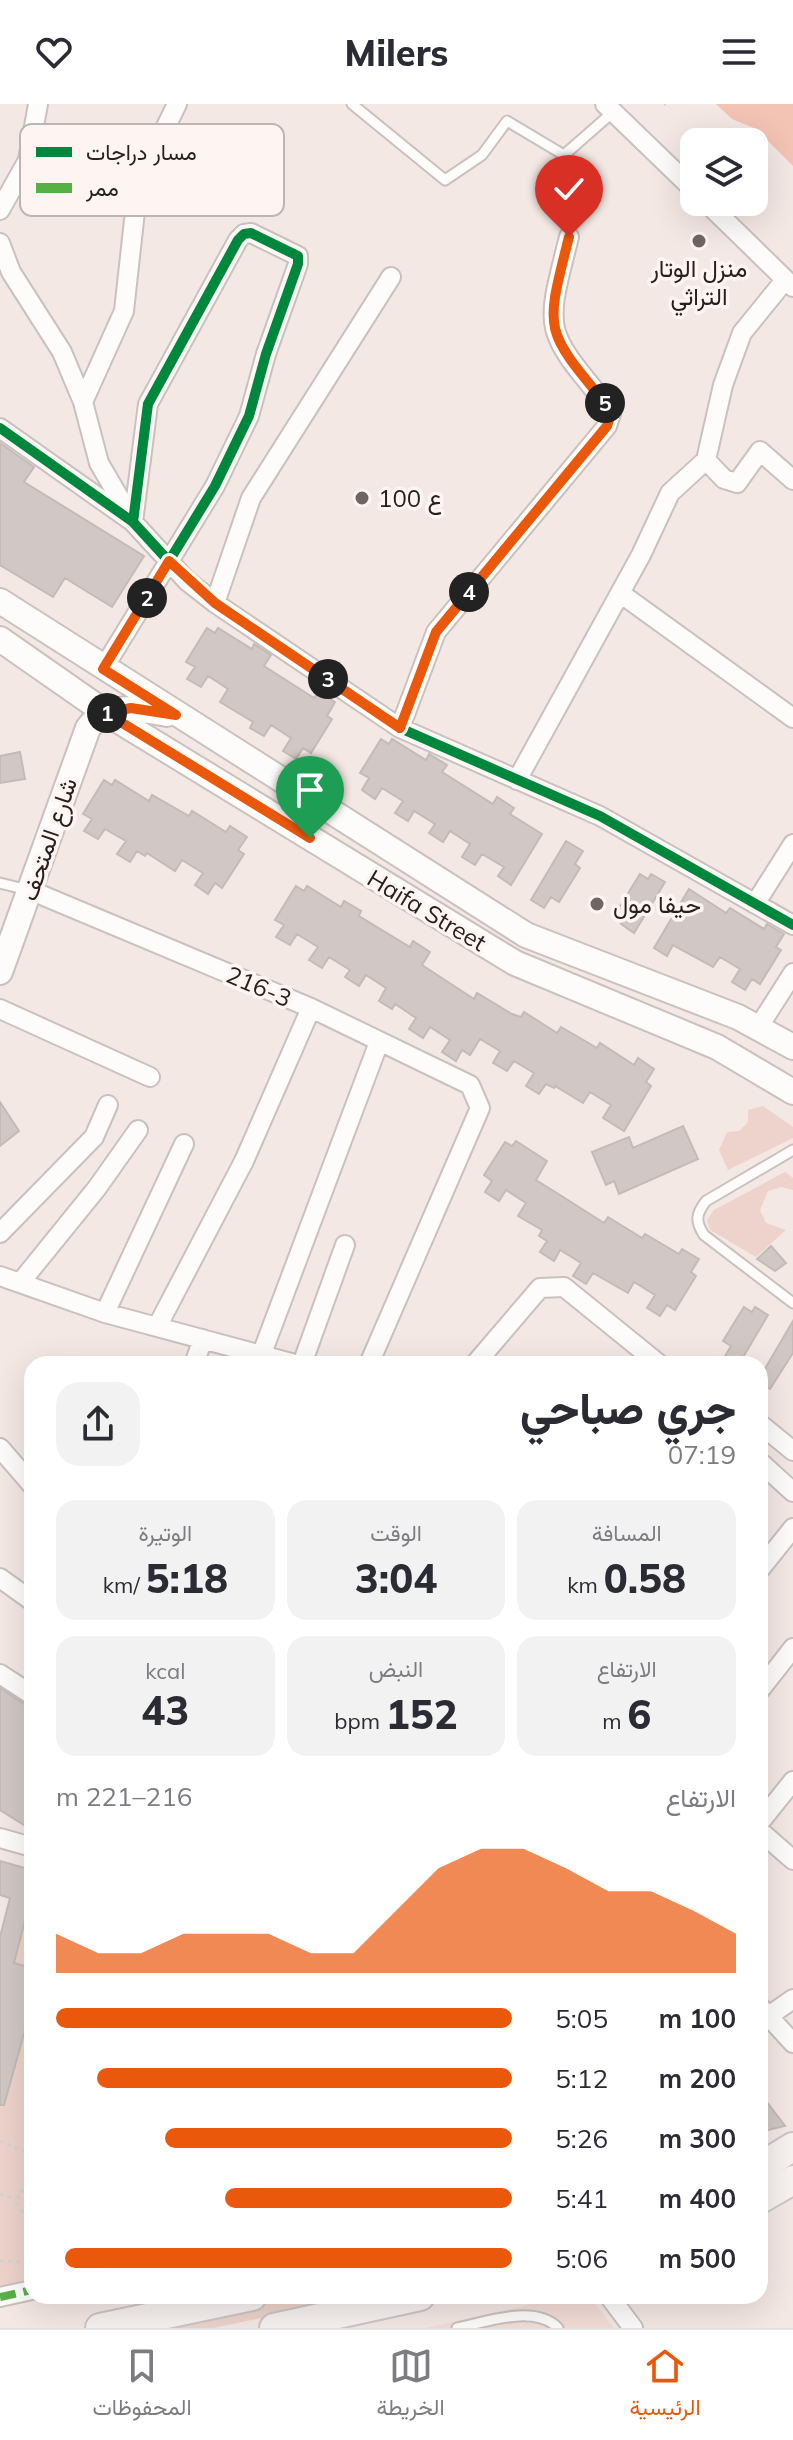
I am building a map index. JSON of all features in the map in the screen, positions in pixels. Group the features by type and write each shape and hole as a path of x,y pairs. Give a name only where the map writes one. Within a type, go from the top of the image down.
{"main road":[{"name":"Haifa Street","path":"0,601 526,935 758,1028 793,1047"},
{"name":"Haifa Street","path":"0,639 106,713 515,963 717,1047 793,1092"},
{"path":"68,647 77,729 73,767"},
{"path":"106,713 131,708 176,715"},
{"name":"شارع المتحف","path":"0,972 32,891 88,728 106,713"},
{"path":"768,2162 793,2147"},
{"path":"768,2194 793,2180"},
{"path":"100,2328 164,2310 202,2304"},
{"path":"274,2328 384,2304"}],"street":[{"path":"34,124 38,104"},
{"path":"167,124 177,104"},
{"path":"609,108 680,176"},
{"path":"0,210 20,174"},
{"path":"83,402 124,311 134,216"},
{"path":"517,780 620,593 670,493 706,460 723,385 742,333 789,283 720,216"},
{"path":"103,669 215,486 249,416 266,354 298,264 298,256 292,251 251,233 238,240 148,404 133,522"},
{"path":"400,728 436,632 607,426 611,414 606,404 554,337 552,322 556,290 569,237"},
{"path":"0,243 11,272 62,352 83,402 99,463 133,522"},
{"path":"215,603 251,498 391,277"},
{"path":"0,428 133,522 169,561 215,603 400,728 600,816 793,925"},
{"path":"706,460 724,479 737,483 760,451 793,480"},
{"path":"620,593 793,718"},
{"path":"755,904 793,844"},
{"name":"216-3","path":"32,891 311,1008 470,1085 480,1108 372,1356"},
{"path":"758,1028 793,973"},
{"path":"157,1327 244,1161 311,1008"},
{"path":"0,1009 150,1077"},
{"path":"261,1356 379,1042"},
{"path":"0,1233 94,1137 108,1105"},
{"path":"20,1283 97,1188 138,1130"},
{"path":"105,1313 184,1144"},
{"path":"305,1356 345,1245"},
{"path":"0,1276 105,1313 203,1339 246,1356"},
{"path":"482,1356 540,1288 552,1285 564,1287 649,1356"},
{"path":"197,1356 203,1339"},
{"path":"768,1431 793,1451"},
{"path":"0,1448 24,1476"},
{"path":"768,1469 793,1492"},
{"path":"768,1559 793,1528"},
{"path":"0,1578 24,1595"},
{"path":"768,1680 793,1648"},
{"path":"0,1674 24,1690"},
{"path":"768,1812 793,1781"},
{"path":"0,1838 24,1845"},
{"path":"768,1838 793,1860"},
{"path":"768,2013 793,1999"},
{"path":"768,2020 793,2043"},
{"path":"0,2297 24,2292"},
{"path":"615,2304 633,2328"}],"lane":[{"path":"352,104 445,180 482,155 507,121 564,155 609,108"},
{"path":"0,883 32,891"},
{"path":"793,1150 706,1201 698,1211 697,1224 704,1235 793,1303"},
{"path":"457,2328 532,2316 551,2320 558,2328"}],"path":[{"path":"0,2141 24,2151"},
{"path":"16,2199 24,2191"},
{"path":"0,2194 16,2199"},
{"path":"16,2199 20,2211 24,2212"},
{"path":"0,2261 24,2262"}],"shaded area":[{"path":"716,104 793,104 793,166 768,141 768,128 754,128 732,119"},
{"path":"763,1106 793,1127 793,1138 728,1170 719,1150 727,1132 739,1131 748,1122 748,1110"},
{"path":"785,1172 793,1178 793,1190 781,1187 768,1191 760,1210 766,1223 786,1230 756,1257 710,1230 707,1220 714,1210"},
{"path":"24,1924 24,1966 14,1963"},
{"path":"24,2028 24,2287 0,2292 0,2095"},
{"path":"264,2304 326,2304 214,2328 155,2328"},
{"path":"532,2304 595,2304 614,2328 425,2328"}],"building":[{"path":"0,443 34,467 24,482 144,556 112,607 65,578 53,597 0,565"},
{"path":"207,628 215,633 218,628 252,649 254,644 271,655 264,666 314,698 318,692 335,702 327,716 332,719 311,753 303,748 296,759 283,751 291,738 271,725 264,736 250,728 253,722 220,702 228,689 208,676 201,687 187,679 195,667 186,662"},
{"path":"381,739 389,744 392,739 426,760 429,754 447,765 442,772 493,804 497,797 514,808 510,814 542,834 511,885 498,876 504,867 482,854 475,865 462,857 470,844 450,831 443,842 429,833 435,824 414,811 408,821 395,813 403,801 382,788 375,799 362,790 369,778 360,773"},
{"path":"20,752 25,779 0,783 0,756"},
{"path":"104,780 112,785 115,780 149,801 152,795 189,816 192,811 226,832 230,826 247,837 238,850 244,854 222,888 215,883 208,894 195,885 203,873 182,860 175,871 147,853 145,856 137,851 130,862 117,854 126,841 105,829 98,839 84,831 92,819 83,814"},
{"path":"566,841 583,851 575,864 580,868 559,902 551,897 544,908 531,900"},
{"path":"640,874 648,879 651,874 665,882 634,933 621,924 628,913 619,908"},
{"path":"296,886 304,891 307,886 341,907 344,901 361,911 359,916 410,947 413,941 430,952 422,965 474,999 477,993 512,1014 521,1017 524,1012 557,1033 561,1027 597,1048 600,1043 634,1065 638,1058 654,1069 646,1082 651,1086 624,1131 603,1118 611,1105 590,1092 583,1103 546,1084 539,1094 526,1086 534,1073 514,1061 507,1071 493,1063 500,1051 480,1039 470,1055 462,1050 456,1061 442,1052 450,1040 430,1027 423,1038 409,1029 416,1018 395,1004 392,1009 379,1001 386,988 366,975 359,986 345,977 350,970 329,957 322,968 309,960 318,947 297,934 290,945 276,937 284,925 275,920"},
{"path":"689,889 726,913 730,908 764,929 767,924 784,934 776,947 781,950 760,984 752,979 745,990 732,982 740,969 720,957 713,967 673,945 667,956 654,948"},
{"path":"0,1102 19,1131 0,1146"},
{"path":"683,1126 698,1159 619,1194 614,1181 606,1185 592,1152 629,1137 633,1148"},
{"path":"516,1141 547,1161 536,1180 604,1223 608,1217 642,1238 645,1234 679,1254 682,1249 699,1259 691,1272 696,1276 675,1310 667,1305 660,1316 647,1308 655,1295 634,1282 628,1293 593,1273 586,1284 573,1276 581,1263 560,1250 554,1261 540,1252 547,1241 539,1236 542,1230 518,1216 526,1203 506,1190 499,1201 485,1192 492,1181 484,1175 505,1142 512,1146"},
{"path":"771,1246 786,1263 775,1271 757,1259"},
{"path":"744,1307 752,1312 755,1307 768,1315 744,1356 725,1356 731,1346 723,1341"},
{"path":"793,1321 793,1353 770,1389 768,1363"},
{"path":"0,1688 24,1704 24,1825 0,1810"},
{"path":"0,1861 24,1868 24,1924 14,1963 24,1966 24,2034 4,2105 0,2105 0,1937 10,1898 0,1895"},
{"path":"768,2104 785,2126 768,2130"}],"marked path":[{"path":"0,2297 24,2292"}],"cycle path":[{"path":"103,669 215,486 249,416 298,256 251,233 244,234 238,240 148,404 133,522"},
{"path":"0,428 133,522 187,581 215,603 400,728 600,816 793,925"}],"place":[{"name":"منزل الوتار التراثي","path":"699,241"},
{"name":"100 ع","path":"362,498"},
{"name":"حيفا مول","path":"597,904"}],"route":[{"path":"310,838 106,713 131,708 176,715 103,669 169,561 187,581 215,603 400,728 436,632 607,426 611,414 606,404 554,337 552,322 556,290 569,237"}]}
